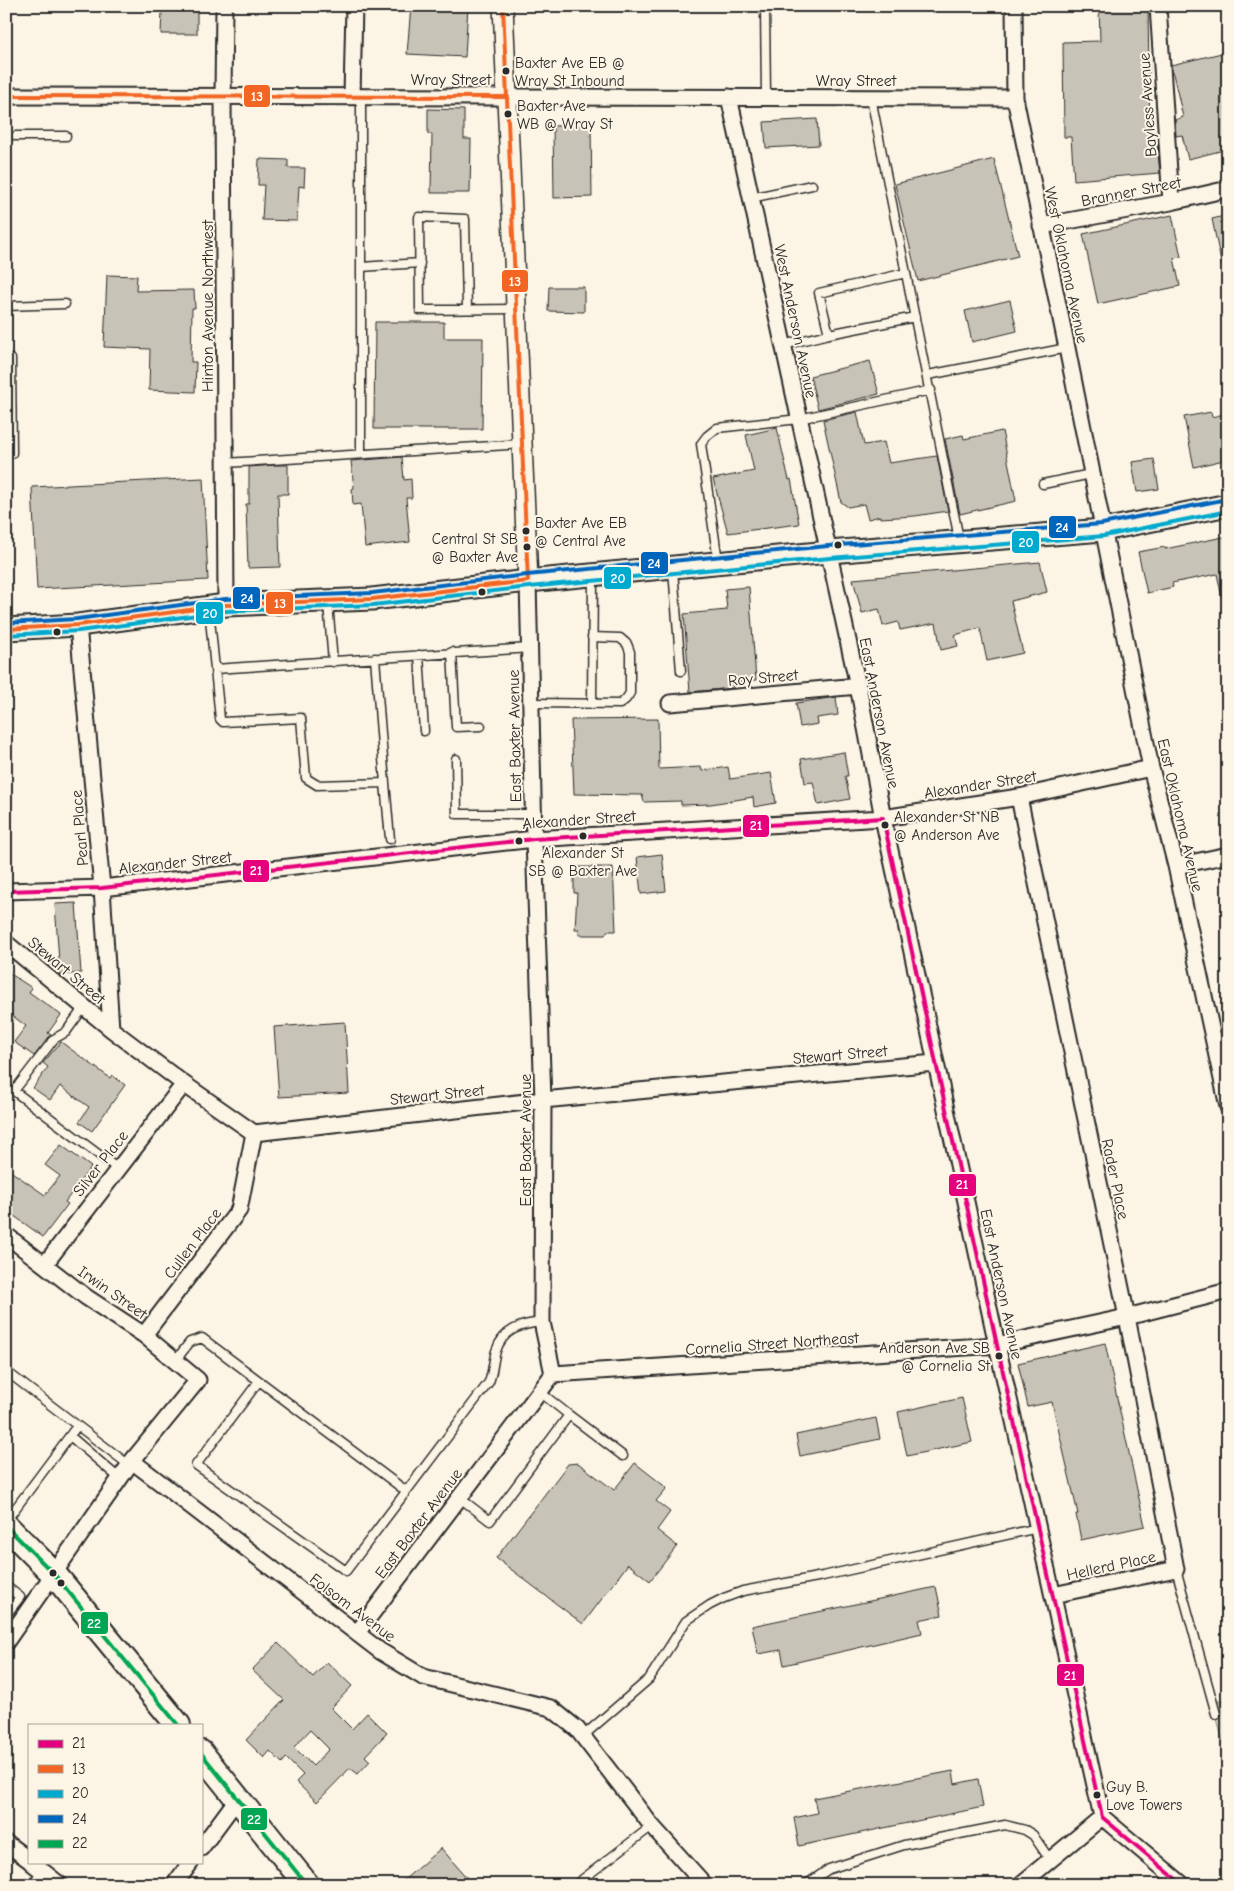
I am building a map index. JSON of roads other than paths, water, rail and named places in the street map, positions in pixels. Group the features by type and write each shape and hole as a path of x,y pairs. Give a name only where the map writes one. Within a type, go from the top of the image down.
{"main road":[{"path":"6,629 78,624 217,606 372,599 528,581 829,552 1103,530 1228,505"},
{"path":"6,1526 54,1574 177,1724"},
{"path":"202,1754 307,1885"}],"street":[{"name":"Hinton Avenue Northwest","path":"217,606 225,463 222,96 224,6"},
{"path":"354,6 357,96"},
{"path":"503,6 528,581"},
{"name":"West Oklahoma Avenue","path":"1014,6 1015,98 1103,530"},
{"name":"Bayless Avenue","path":"1158,6 1171,202"},
{"name":"Wray Street","path":"6,96 1015,98"},
{"name":"West Anderson Avenue","path":"729,97 829,552"},
{"name":"Branner Street","path":"1041,226 1228,190"},
{"name":"East Oklahoma Avenue","path":"1103,530 1151,768 1176,866 1228,1108"},
{"name":"East Anderson Avenue","path":"829,552 858,686 883,818 997,1346 1102,1817"},
{"name":"East Baxter Avenue","path":"358,1632 553,1374 542,1322 543,1100 533,814 528,581"},
{"name":"Pearl Place","path":"78,624 102,888 111,1029"},
{"name":"Roy Street","path":"670,703 858,686"},
{"name":"Alexander Street","path":"6,891 102,888 534,839 883,818 1019,797 1151,768"},
{"name":"Rader Place","path":"1019,797 1127,1317 1176,1569"},
{"path":"1176,866 1228,855"},
{"name":"Stewart Street","path":"6,943 111,1029 184,1084 254,1133 543,1100 936,1062"},
{"name":"Silver Place","path":"44,1264 184,1084"},
{"name":"Cullen Place","path":"144,1335 239,1210 254,1133"},
{"name":"Irwin Street","path":"7,1238 86,1297 144,1335 198,1380 130,1463"},
{"name":"Cornelia Street Northeast","path":"553,1374 997,1346 1127,1317 1228,1291"},
{"path":"6,1642 130,1463"},
{"name":"Folsom Avenue","path":"130,1463 358,1632 380,1651 423,1677 551,1708 580,1733 652,1826 705,1885"},
{"name":"Hellerd Place","path":"1053,1595 1176,1569"},
{"path":"202,1847 238,1798"},
{"path":"1020,1885 1102,1817 1182,1885"},
{"path":"6,1843 28,1860"},
{"path":"34,1864 60,1885"},
{"path":"174,1885 190,1864"}],"lane":[{"path":"764,6 766,98"},
{"path":"357,96 361,267 361,454"},
{"path":"871,98 960,542"},
{"path":"16,136 66,136"},
{"path":"751,198 812,185"},
{"path":"467,309 465,220 419,217 420,310 517,309"},
{"path":"361,267 420,263"},
{"path":"829,334 819,292 906,273"},
{"path":"6,306 65,304"},
{"path":"783,345 915,317"},
{"path":"928,375 1067,348"},
{"path":"6,453 12,453 8,383 11,359"},
{"path":"719,563 701,444 707,436 717,428 799,419 931,390"},
{"path":"225,463 523,444"},
{"path":"1043,484 1091,474"},
{"path":"672,568 681,671"},
{"path":"592,704 593,575"},
{"path":"328,601 333,662"},
{"path":"217,606 215,669 220,719 223,722 302,718 306,778 318,785 386,783"},
{"path":"531,703 620,704 626,699 630,693 630,652 627,644 620,638 592,637"},
{"path":"215,669 530,648"},
{"path":"452,652 456,727 481,726"},
{"path":"419,655 424,731"},
{"path":"375,658 390,839"},
{"path":"456,759 457,814 533,814"},
{"path":"14,1091 54,1039 66,1032 84,1007"},
{"path":"6,1085 118,1170"},
{"path":"259,1381 196,1464 346,1571 489,1382 496,1350 505,1335 521,1325 542,1322"},
{"path":"175,1361 190,1342 202,1338 406,1490"},
{"path":"6,1371 130,1463"},
{"path":"540,1392 623,1456"},
{"path":"460,1498 490,1521 569,1416"},
{"path":"6,1520 78,1426"},
{"path":"70,1436 120,1479"},
{"path":"580,1733 649,1679 686,1622 710,1605 724,1598 743,1591 824,1576 1038,1528"},
{"path":"1176,1569 1216,1714"},
{"path":"6,1586 20,1597 6,1615"},
{"path":"805,1885 829,1869 904,1845 1004,1825 1025,1830 1032,1835 1050,1860"},
{"path":"575,1885 652,1826"},
{"path":"32,1885 34,1864"}],"place":[{"name":"Baxter Ave EB @ Wray St Inbound","path":"506,71"},
{"name":"Baxter Ave WB @ Wray St","path":"508,114"},
{"name":"Baxter Ave EB @ Central Ave","path":"526,531"},
{"name":"Central St SB @ Baxter Ave","path":"527,547"},
{"name":"Alexander St NB @ Anderson Ave","path":"885,825"},
{"name":"Alexander St SB @ Baxter Ave","path":"583,836"},
{"name":"Anderson Ave SB @ Cornelia St","path":"999,1356"},
{"name":"Guy B. Love Towers","path":"1097,1795"}]}
